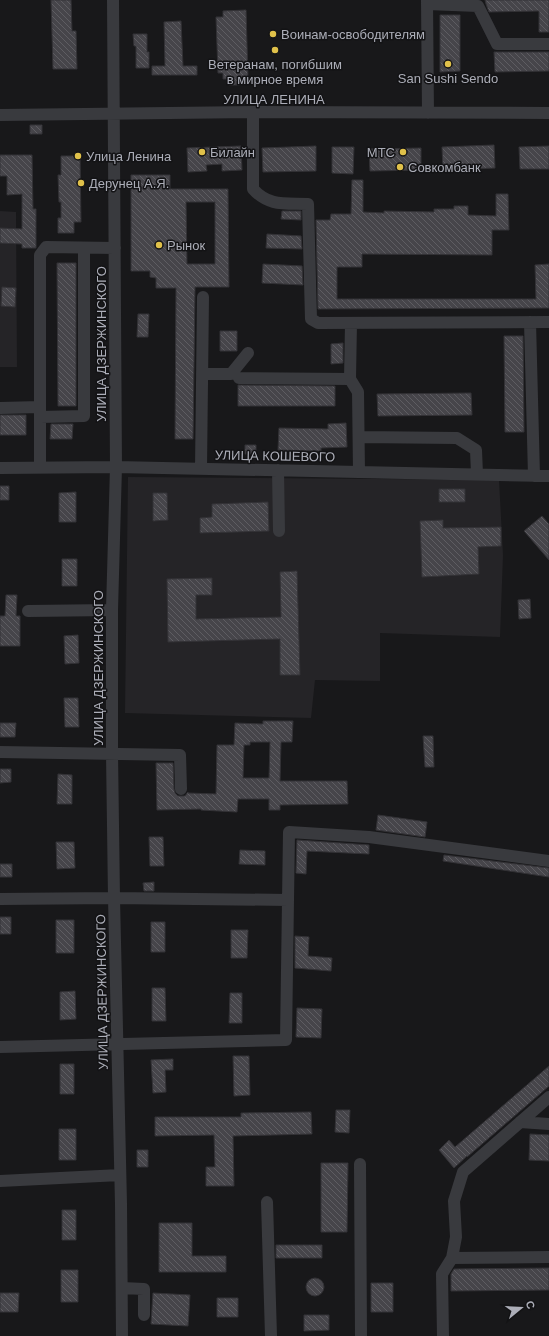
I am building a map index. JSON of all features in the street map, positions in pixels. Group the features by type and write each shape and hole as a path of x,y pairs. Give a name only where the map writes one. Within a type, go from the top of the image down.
{"street":[{"name":"УЛИЦА ДЗЕРЖИНСКОГО","path":"113,0 116,467 112,610 112,753 122,1336"},
{"path":"428,113 428,2 478,6 497,44 549,44"},
{"name":"УЛИЦА ЛЕНИНА","path":"0,115 253,112 549,113"},
{"path":"253,112 253,190 260,197 273,203 308,204 311,319 318,323 549,322"},
{"path":"40,468 40,255 46,247 114,248"},
{"path":"0,408 84,416 84,248"},
{"path":"201,469 203,297"},
{"path":"530,322 534,476"},
{"path":"351,323 350,379 358,392 358,472"},
{"path":"202,374 231,374 248,353"},
{"path":"239,378 350,379"},
{"path":"359,437 457,438 476,450 477,474"},
{"name":"УЛИЦА КОШЕВОГО","path":"0,468 116,467 549,476"},
{"path":"278,470 279,531"},
{"path":"28,611 112,610"},
{"path":"0,752 180,755 181,789"},
{"path":"0,1047 286,1040 289,832 369,837 549,861"},
{"path":"0,899 114,898 288,900"},
{"path":"443,1336 442,1274 452,1258 456,1237 454,1201 463,1172 549,1096"},
{"path":"520,1122 549,1124"},
{"path":"360,1164 361,1336"},
{"path":"0,1181 120,1175"},
{"path":"267,1202 272,1336"},
{"path":"452,1258 549,1257"},
{"path":"122,1288 144,1289 144,1316"}],"shaded area":[{"path":"0,211 16,212 17,367 0,367"},
{"path":"128,477 499,480 503,555 500,637 380,633 380,681 315,680 311,718 125,713"}],"building":[{"path":"51,0 71,0 72,31 76,31 77,69 53,69"},
{"path":"485,0 549,0 549,32 539,32 539,11 489,12"},
{"path":"246,10 248,79 240,79 240,85 229,85 229,79 223,79 223,73 218,73 216,17 223,17 223,11"},
{"path":"440,15 460,15 460,71 440,72"},
{"path":"181,21 183,66 197,66 197,75 152,75 152,66 165,66 164,22"},
{"path":"133,34 147,34 149,68 136,68 136,46 134,46"},
{"path":"494,52 549,52 549,71 495,72"},
{"path":"30,125 42,125 42,134 30,134"},
{"path":"494,145 495,168 443,170 442,147"},
{"path":"241,146 242,170 222,171 222,164 206,165 207,171 188,172 187,148"},
{"path":"316,146 316,171 263,172 262,148"},
{"path":"549,146 549,169 520,169 519,147"},
{"path":"332,147 354,147 353,174 332,173"},
{"path":"421,148 421,170 370,171 369,149"},
{"path":"0,155 32,155 33,209 36,209 36,248 22,248 22,244 0,243 0,228 22,229 22,194 7,195 7,176 0,176"},
{"path":"61,156 80,156 81,222 74,222 74,233 58,233 58,218 61,218 58,175 61,175"},
{"name":"Рынок","path":"131,175 170,175 170,189 228,189 229,287 195,287 193,439 175,439 176,288 156,288 156,278 150,277 150,271 131,271","holes":["186,202 215,202 215,264 187,264"]},
{"path":"352,180 363,180 363,212 434,212 434,209 454,209 454,206 468,206 468,215 496,216 496,194 508,194 509,230 492,230 492,255 362,254 362,267 337,267 337,299 536,299 535,265 549,264 549,308 318,309 316,220 330,220 331,214 351,214"},
{"path":"282,211 301,211 301,220 281,219"},
{"path":"267,234 301,236 302,249 266,248"},
{"path":"57,263 76,263 76,406 58,406"},
{"path":"263,264 302,266 303,285 262,283"},
{"path":"2,287 16,288 15,307 1,306"},
{"path":"138,314 149,314 148,337 137,337"},
{"path":"220,331 237,331 237,351 220,351"},
{"path":"504,336 523,336 524,432 505,432"},
{"path":"343,343 343,363 331,364 331,344"},
{"path":"238,385 335,386 335,406 238,406"},
{"path":"471,393 472,415 378,416 377,394"},
{"path":"0,415 26,415 26,435 0,435"},
{"path":"346,423 347,447 321,448 321,451 278,450 279,428 328,429 328,424"},
{"path":"51,424 73,424 72,439 50,439"},
{"path":"245,445 256,445 256,454 245,454"},
{"path":"0,486 9,486 9,500 0,500"},
{"path":"439,489 465,489 465,502 439,502"},
{"path":"76,492 76,522 59,522 59,493"},
{"path":"153,493 167,493 168,520 153,521"},
{"path":"268,502 269,531 200,533 200,518 212,517 212,504"},
{"path":"542,516 549,524 549,560 524,531"},
{"path":"443,520 443,528 501,527 501,546 478,547 479,574 422,577 420,521"},
{"path":"62,559 77,559 77,586 62,586"},
{"path":"297,571 300,675 280,675 280,639 168,642 167,579 212,578 212,595 196,595 196,619 281,617 280,572"},
{"path":"6,595 17,595 16,616 20,616 20,646 0,646 0,616 5,616"},
{"path":"530,599 531,618 519,619 518,600"},
{"path":"78,635 79,663 65,664 64,636"},
{"path":"64,698 78,698 79,727 65,727"},
{"path":"263,721 293,721 292,742 281,742 280,781 347,781 348,804 280,805 280,810 269,810 269,799 238,799 237,812 201,809 157,810 156,763 173,763 174,789 178,796 185,796 188,792 216,794 217,745 234,745 235,723 263,724","holes":["250,742 270,742 269,778 243,778 244,745 250,745"]},
{"path":"0,723 16,723 15,737 0,737"},
{"path":"423,736 433,736 434,767 425,767"},
{"path":"0,769 11,769 11,782 0,783"},
{"path":"58,774 72,775 72,804 57,804"},
{"path":"378,815 427,822 425,837 376,830"},
{"path":"149,837 163,837 164,866 150,866"},
{"path":"297,840 369,845 369,854 307,851 306,874 296,873"},
{"path":"56,842 74,842 75,868 57,869"},
{"path":"240,850 265,851 265,865 239,864"},
{"path":"444,855 549,868 549,877 443,861"},
{"path":"0,864 12,864 12,877 0,877"},
{"path":"154,882 154,891 144,891 143,883"},
{"path":"0,917 11,917 11,934 0,934"},
{"path":"56,920 74,920 74,953 56,953"},
{"path":"151,922 165,922 165,952 151,952"},
{"path":"231,930 248,930 247,958 231,958"},
{"path":"295,936 309,937 308,956 332,958 331,971 295,968"},
{"path":"152,988 165,988 166,1021 152,1021"},
{"path":"75,991 76,1019 60,1020 60,992"},
{"path":"230,993 242,993 242,1023 229,1023"},
{"path":"297,1008 322,1009 321,1038 296,1037"},
{"path":"233,1056 249,1056 250,1095 234,1096"},
{"path":"173,1059 173,1070 165,1070 166,1092 153,1093 151,1060"},
{"path":"60,1064 74,1064 74,1094 60,1094"},
{"path":"549,1066 549,1086 454,1168 439,1150 449,1140 455,1147"},
{"path":"336,1110 350,1110 349,1133 335,1132"},
{"path":"311,1112 312,1134 233,1136 234,1186 206,1186 206,1167 215,1167 214,1135 155,1136 155,1117 241,1117 241,1113"},
{"path":"59,1129 76,1129 76,1160 59,1160"},
{"path":"530,1134 549,1135 549,1161 529,1160"},
{"path":"137,1150 148,1150 148,1167 137,1167"},
{"path":"321,1163 348,1163 347,1232 321,1232"},
{"path":"62,1210 76,1210 76,1240 62,1240"},
{"path":"159,1223 192,1223 192,1256 226,1256 226,1272 159,1272"},
{"path":"276,1245 322,1245 322,1258 276,1258"},
{"path":"549,1268 549,1290 451,1291 451,1274 454,1269"},
{"path":"61,1270 78,1270 78,1302 61,1302"},
{"path":"315,1278 321,1281 324,1287 321,1293 315,1296 309,1293 306,1287 309,1281"},
{"path":"371,1283 393,1283 393,1312 371,1312"},
{"path":"0,1293 19,1293 18,1312 0,1312"},
{"path":"153,1293 190,1295 188,1326 151,1324"},
{"path":"217,1298 238,1298 238,1317 217,1317"},
{"path":"304,1315 329,1315 329,1330 304,1331"}],"place":[{"name":"Воинам-освободителям","path":"273,34"},
{"name":"Ветеранам, погибшим в мирное время","path":"275,50"},
{"name":"San Sushi Sendo","path":"448,64"},
{"name":"Билайн","path":"202,152"},
{"name":"МТС","path":"403,152"},
{"name":"Улица Ленина","path":"78,156"},
{"name":"Совкомбанк","path":"400,167"},
{"name":"Дерунец А.Я.","path":"81,183"},
{"name":"Рынок","path":"159,245"}]}
